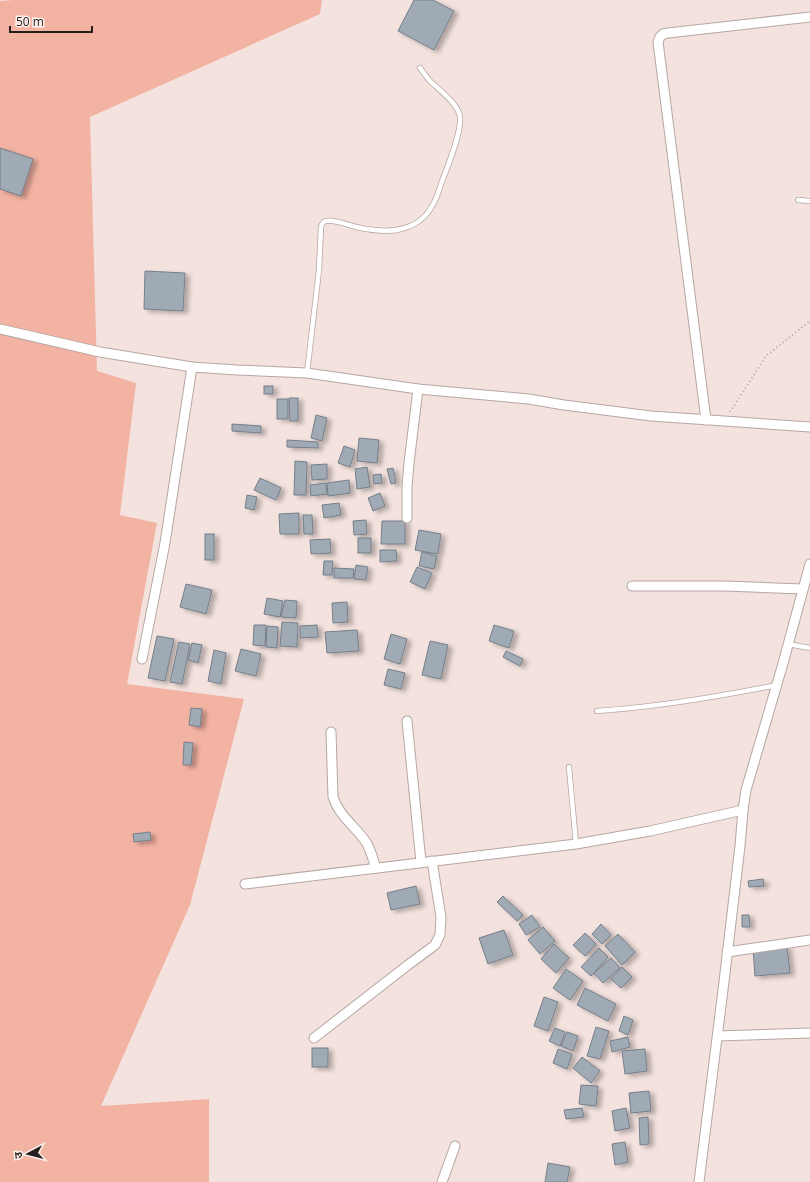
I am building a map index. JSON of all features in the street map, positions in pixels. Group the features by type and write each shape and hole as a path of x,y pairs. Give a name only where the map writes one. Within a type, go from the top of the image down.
{"street":[{"path":"706,420 658,42 663,34 668,33 810,16"},
{"path":"0,329 100,352 192,367 307,373 418,390 529,399 651,416 810,426"},
{"path":"142,659 165,543 192,367"},
{"path":"407,518 407,486 418,390"},
{"path":"699,1182 718,1036 746,790 777,685 810,564"},
{"path":"632,586 725,586 803,589"},
{"path":"407,721 421,862"},
{"path":"331,732 333,797 342,815 366,843 376,868"},
{"path":"245,884 576,844 650,831 743,810"},
{"path":"314,1038 435,945 440,935 441,916 432,861"},
{"path":"727,952 810,940"},
{"path":"718,1036 810,1033"},
{"path":"442,1182 455,1146"}],"lane":[{"path":"307,373 319,270 321,227 323,222 327,220 357,227 389,231 401,230 412,226 424,218 432,207 445,174 456,142 460,124 460,116 452,102 420,68"},
{"path":"798,200 810,201"},
{"path":"788,644 810,648"},
{"path":"597,711 671,704 777,685"},
{"path":"570,767 576,844"}],"path":[{"path":"724,421 766,356 810,321"}],"shaded area":[{"path":"322,0 320,14 90,117 97,371 136,383 120,515 157,523 127,684 244,699 190,905 101,1106 209,1099 209,1182 0,1182 0,1"}],"building":[{"path":"414,0 433,0 454,11 434,50 398,31"},
{"path":"0,148 33,159 21,196 0,189"},
{"path":"145,271 185,273 183,311 144,309"},
{"path":"264,386 273,386 273,394 264,394"},
{"path":"289,398 298,398 298,421 290,421"},
{"path":"277,399 288,399 288,419 277,419"},
{"path":"316,415 327,418 322,441 311,438"},
{"path":"232,424 261,426 261,433 232,431"},
{"path":"359,438 379,440 377,463 357,461"},
{"path":"287,440 318,442 318,448 287,447"},
{"path":"344,446 355,450 350,467 338,463"},
{"path":"295,461 307,462 306,495 294,495"},
{"path":"327,464 327,479 312,480 311,465"},
{"path":"367,467 370,487 357,489 355,469"},
{"path":"393,468 396,483 391,484 387,469"},
{"path":"381,474 382,483 374,484 373,475"},
{"path":"260,478 281,488 276,500 254,490"},
{"path":"349,480 350,493 328,496 327,483"},
{"path":"326,483 327,494 311,496 310,485"},
{"path":"380,493 385,506 373,511 368,498"},
{"path":"247,495 257,497 254,510 245,508"},
{"path":"339,503 341,515 324,518 322,505"},
{"path":"299,513 299,534 280,534 279,514"},
{"path":"303,515 312,515 313,534 304,534"},
{"path":"366,520 367,534 354,535 353,521"},
{"path":"382,521 405,521 405,544 381,544"},
{"path":"419,530 441,534 438,554 415,550"},
{"path":"205,534 214,534 214,560 205,560"},
{"path":"358,538 371,538 371,553 358,553"},
{"path":"330,539 331,553 311,554 310,540"},
{"path":"380,550 396,550 397,561 380,562"},
{"path":"422,552 437,556 434,569 419,566"},
{"path":"324,561 333,561 332,575 323,575"},
{"path":"356,565 368,567 366,580 354,579"},
{"path":"417,567 432,573 425,589 410,582"},
{"path":"334,568 354,569 353,578 334,578"},
{"path":"186,584 212,590 206,614 180,607"},
{"path":"267,598 283,601 280,617 264,614"},
{"path":"285,600 297,601 296,618 281,617"},
{"path":"347,602 348,622 333,623 332,603"},
{"path":"282,622 298,623 297,647 280,646"},
{"path":"254,625 266,625 265,646 253,645"},
{"path":"317,625 318,637 300,638 300,626"},
{"path":"494,625 514,631 509,648 489,641"},
{"path":"267,626 278,627 277,648 266,647"},
{"path":"357,630 359,651 327,653 325,632"},
{"path":"391,634 407,639 400,664 384,659"},
{"path":"157,636 174,639 165,681 148,678"},
{"path":"430,641 448,645 441,679 422,675"},
{"path":"179,642 190,644 182,684 170,682"},
{"path":"192,643 202,645 198,663 188,660"},
{"path":"241,649 261,654 256,676 235,671"},
{"path":"214,650 226,653 221,684 208,681"},
{"path":"506,651 523,659 520,666 503,657"},
{"path":"388,669 405,673 401,689 384,685"},
{"path":"191,708 202,709 200,727 189,725"},
{"path":"184,742 193,743 191,765 183,765"},
{"path":"150,832 151,840 134,842 133,834"},
{"path":"763,879 764,886 749,887 748,881"},
{"path":"416,886 420,904 391,910 387,893"},
{"path":"503,896 523,915 517,921 497,902"},
{"path":"532,915 540,927 526,935 519,924"},
{"path":"742,915 749,915 750,927 742,927"},
{"path":"601,924 611,935 602,944 592,934"},
{"path":"543,927 555,941 540,954 528,940"},
{"path":"504,930 513,955 488,964 479,938"},
{"path":"585,933 596,944 585,956 573,945"},
{"path":"618,934 635,952 622,965 605,946"},
{"path":"554,944 569,958 556,973 541,959"},
{"path":"787,946 790,973 755,976 753,949"},
{"path":"599,948 608,957 591,976 581,967"},
{"path":"611,958 620,968 603,983 594,973"},
{"path":"622,967 632,977 621,988 611,979"},
{"path":"566,969 583,981 570,1000 553,988"},
{"path":"585,988 616,1004 608,1021 577,1005"},
{"path":"544,997 558,1002 548,1031 534,1026"},
{"path":"624,1016 633,1020 628,1035 619,1031"},
{"path":"596,1027 609,1031 600,1059 587,1056"},
{"path":"555,1028 565,1032 560,1046 549,1041"},
{"path":"567,1032 578,1036 573,1051 561,1046"},
{"path":"628,1037 630,1047 612,1052 610,1041"},
{"path":"312,1048 328,1048 328,1067 312,1067"},
{"path":"558,1049 572,1054 567,1069 553,1063"},
{"path":"645,1049 647,1071 625,1074 622,1051"},
{"path":"582,1057 600,1071 591,1083 573,1068"},
{"path":"581,1085 598,1086 596,1106 579,1104"},
{"path":"649,1091 651,1111 631,1113 629,1093"},
{"path":"582,1108 584,1117 566,1119 564,1110"},
{"path":"626,1108 630,1128 615,1131 612,1111"},
{"path":"648,1117 649,1144 640,1145 639,1118"},
{"path":"625,1142 628,1162 615,1165 612,1144"},
{"path":"548,1163 570,1167 567,1182 545,1182"}]}
